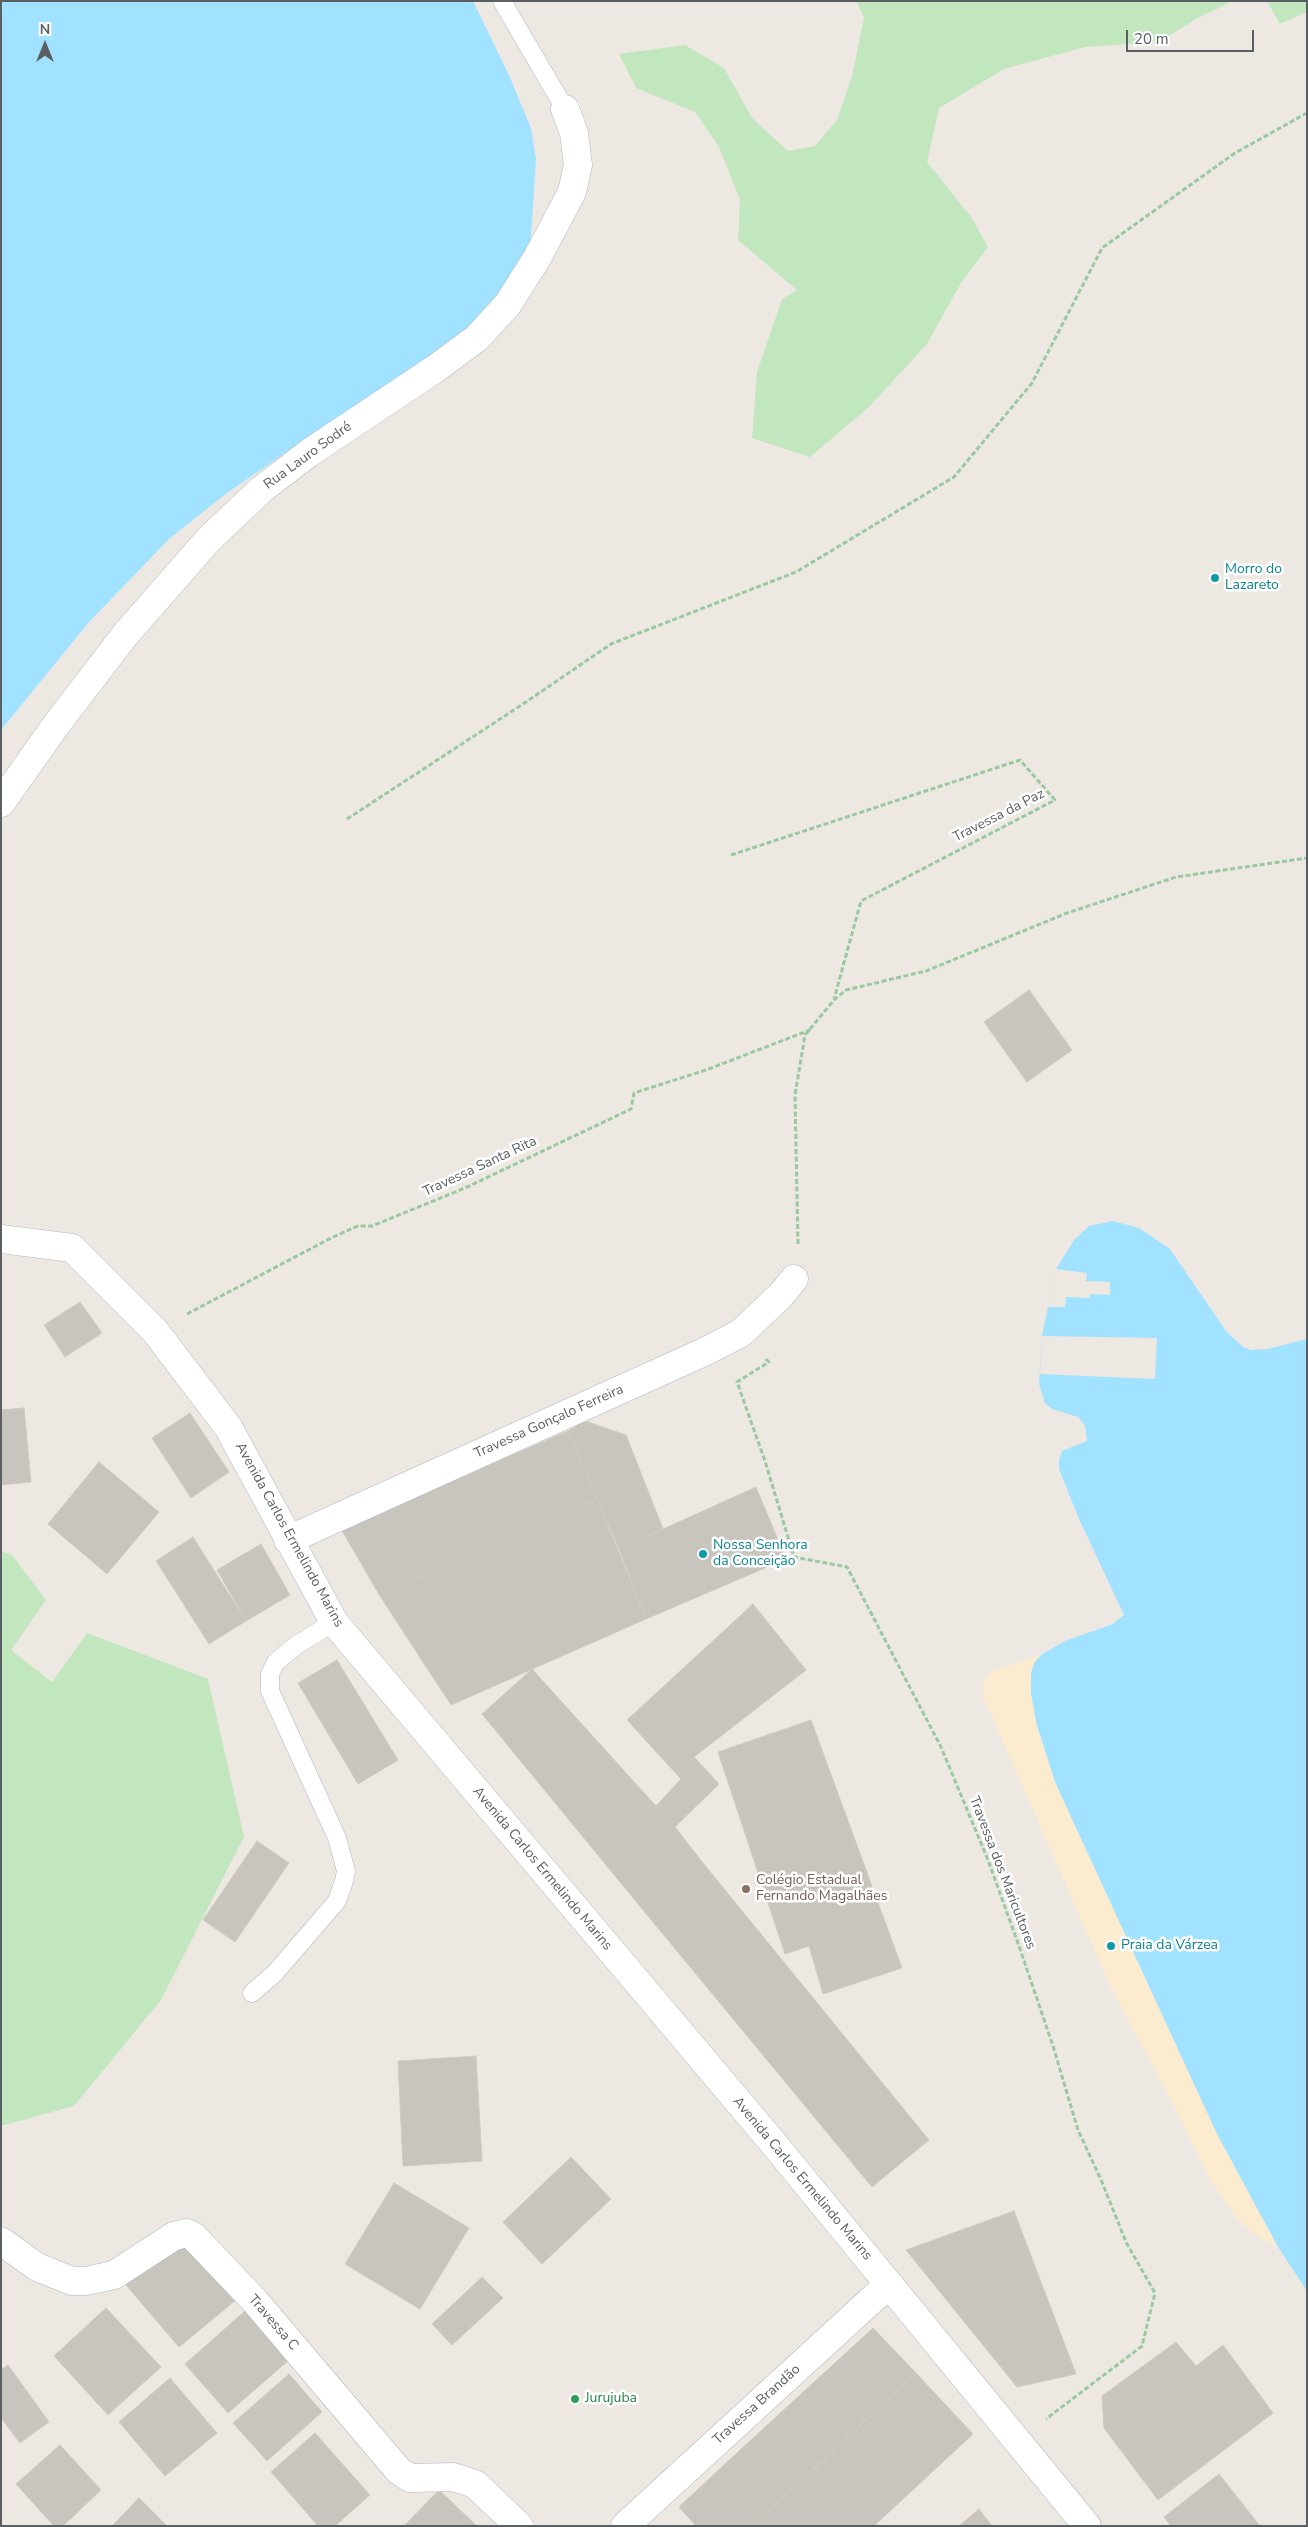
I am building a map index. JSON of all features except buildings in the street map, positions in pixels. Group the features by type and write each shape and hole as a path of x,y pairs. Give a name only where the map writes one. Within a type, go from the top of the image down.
{"street":[{"name":"Rua Lauro Sodré","path":"1,803 56,725 125,635 209,538 262,488 294,464 435,369 477,338 508,304 536,258 575,184 577,171 574,133 565,109"},
{"name":"Avenida Carlos Ermelindo Marins","path":"1,1240 72,1248 155,1331 228,1427 334,1622 889,2284 1087,2526"},
{"name":"Travessa Gonçalo Ferreira","path":"288,1540 704,1352 742,1333 781,1295 794,1279"},
{"name":"Travessa C","path":"1,2241 37,2267 72,2281 86,2281 114,2275 174,2236 187,2233 193,2236 254,2300 399,2472 410,2478 453,2477 474,2484 519,2526"},
{"name":"Travessa Brandão","path":"625,2526 889,2284"}],"lane":[{"path":"502,1 565,109"},
{"path":"252,1993 275,1972 337,1901 344,1881 346,1871 337,1838 270,1691 270,1674 276,1662 295,1646 334,1622"}],"path":[{"path":"347,819 611,644 796,572 954,476 1032,383 1102,248 1235,153 1307,113"},
{"name":"Travessa da Paz","path":"731,855 1020,760 1055,800 861,901 834,1000"},
{"path":"794,1279 798,1254 795,1094 806,1035 834,1000 846,990 926,971 1066,913 1176,877 1307,858"},
{"name":"Travessa Santa Rita","path":"155,1331 333,1237 358,1226 372,1226 465,1188 630,1109 634,1093 706,1070 811,1029"},
{"name":"Travessa dos Maricultores","path":"742,1333 769,1362 737,1382 765,1461 794,1557 847,1567 940,1747 988,1860 1054,2046 1078,2130 1102,2182 1126,2242 1155,2293 1142,2346 1018,2440"}],"green space":[{"path":"856,1 1233,1 1196,19 1159,42 1085,47 1004,69 939,108 927,162 971,217 988,247 961,283 927,344 869,407 810,457 752,438 757,372 782,299 797,290 738,240 740,200 719,147 695,112 636,88 619,54 685,45 724,68 752,118 788,151 815,146 837,120 852,76 864,17"},
{"path":"1267,1 1307,1 1307,12 1280,24"},
{"path":"1,1551 12,1555 46,1600 11,1650 52,1682 87,1633 208,1679 244,1837 161,2000 74,2106 1,2126"}],"sand":[{"name":"Praia da Várzea","path":"1041,1655 1034,1663 1036,1722 1055,1782 1217,2134 1278,2247 1256,2235 1238,2220 1210,2179 1178,2113 1112,1990 983,1696 984,1681 991,1672"}],"water":[{"path":"1,1 473,1 508,73 531,128 536,159 530,252 492,312 375,395 330,422 227,493 170,538 89,622 1,730"},
{"path":"1113,1221 1139,1228 1170,1249 1226,1331 1243,1347 1251,1350 1268,1349 1307,1339 1307,2291 1278,2247 1217,2134 1055,1782 1036,1722 1031,1693 1031,1673 1034,1663 1041,1655 1065,1641 1113,1624 1124,1615 1079,1519 1059,1469 1062,1451 1087,1441 1085,1426 1078,1417 1052,1409 1045,1403 1039,1384 1042,1336 1056,1269 1074,1240 1089,1226"}],"pier":[{"path":"1056,1269 1087,1273 1086,1281 1110,1282 1110,1295 1090,1294 1089,1298 1066,1297 1065,1307 1048,1307"},
{"path":"1042,1336 1157,1338 1155,1379 1040,1374"}],"place":[{"name":"Morro do Lazareto","path":"1215,578"},
{"name":"Nossa Senhora da Conceição","path":"703,1554"},
{"name":"Colégio Estadual Fernando Magalhães","path":"746,1889"},
{"name":"Praia da Várzea","path":"1111,1946"},
{"name":"Jurujuba","path":"575,2399"}]}
